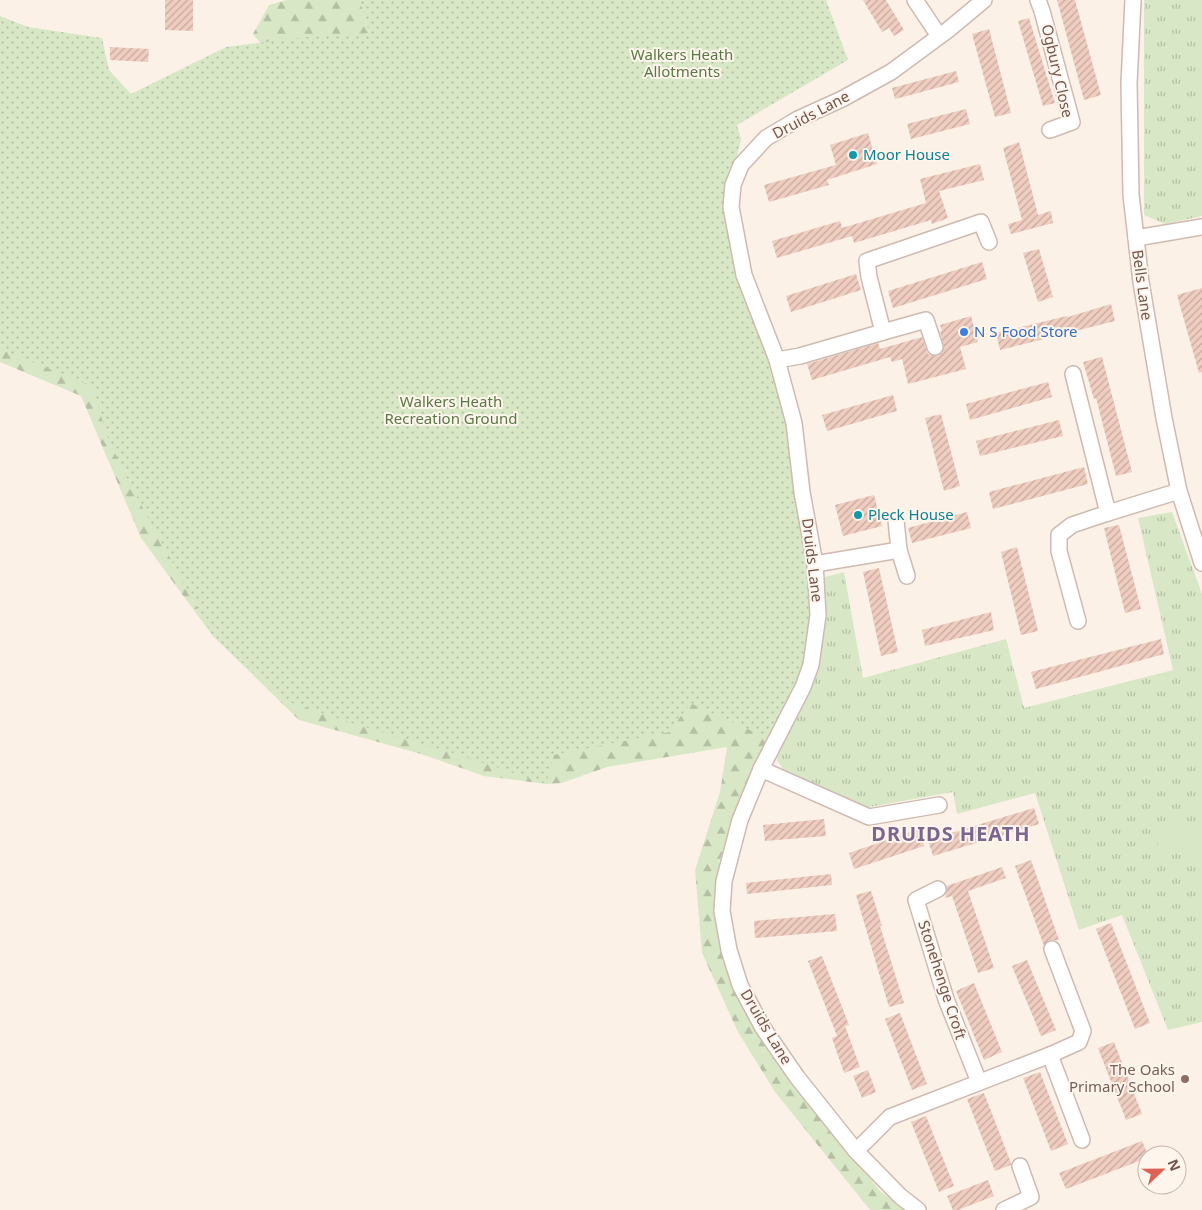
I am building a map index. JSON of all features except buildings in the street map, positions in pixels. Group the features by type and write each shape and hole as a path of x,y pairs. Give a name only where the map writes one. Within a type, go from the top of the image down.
{"street":[{"path":"915,0 939,36"},
{"name":"Druids Lane","path":"918,1210 900,1196 856,1150 802,1084 763,1028 740,985 729,950 722,911 724,881 740,820 761,769 803,687 811,664 818,615 815,564 802,492 794,423 777,360 744,275 730,207 733,186 741,166 766,138 798,119 842,99 891,72 948,30 984,0"},
{"name":"Ogbury Close","path":"1038,0 1072,122 1050,130"},
{"name":"Bells Lane","path":"1133,0 1129,83 1131,195 1136,238 1148,330 1179,491 1202,563"},
{"path":"883,332 868,277 867,261 980,222 989,242"},
{"path":"1136,238 1202,227"},
{"path":"777,360 800,356 926,320 935,347"},
{"path":"1073,374 1108,513"},
{"path":"1078,621 1059,551 1059,535 1072,525 1179,491"},
{"path":"896,520 899,550 906,576"},
{"path":"815,564 899,550"},
{"path":"761,769 868,817 939,805"},
{"name":"Stonehenge Croft","path":"938,890 916,900 946,1000 978,1082"},
{"path":"856,1150 890,1117 1079,1042 1083,1032 1052,949"},
{"path":"1050,1055 1082,1140"},
{"path":"1004,1210 1031,1197 1020,1166"}],"green space":[{"path":"287,0 360,0 369,33 271,56 253,34 269,5"},
{"name":"Walkers Heath Recreation Ground","path":"360,0 826,0 848,60 737,125 741,139 725,207 783,398 811,567 812,620 804,671 775,728 763,736 690,703 670,732 554,755 546,784 283,700 212,635 134,492 108,439 92,386 0,349 0,16 28,27 102,38 109,70 131,94 226,47 305,37 369,33"},
{"path":"1144,0 1202,0 1202,216 1165,224 1144,215"},
{"path":"0,328 661,699 732,692 775,728 756,762 719,862 719,931 791,1077 880,1191 905,1210 870,1210 775,1092 738,1032 702,953 695,870 720,792 727,747 607,767 562,783 546,784 484,776 421,754 299,720 212,635 141,538 81,396 0,362"},
{"path":"1172,512 1202,594 1202,1022 1168,1030 1122,915 1079,930 1035,793 957,814 953,792 864,808 786,774 777,760 778,750 818,672 825,577 844,572 863,678 1006,639 1024,708 1173,670 1138,518"},
{"path":"1160,821 1202,826 1202,854 1157,849"}],"place":[{"name":"Moor House","path":"853,155"},
{"name":"N S Food Store","path":"964,332"},
{"name":"Pleck House","path":"858,515"},
{"name":"The Oaks Primary School","path":"1185,1079"}],"district":[{"name":"DRUIDS HEATH","path":"951,834"}],"park label":[{"name":"Walkers Heath Allotments","path":"682,64"}]}
